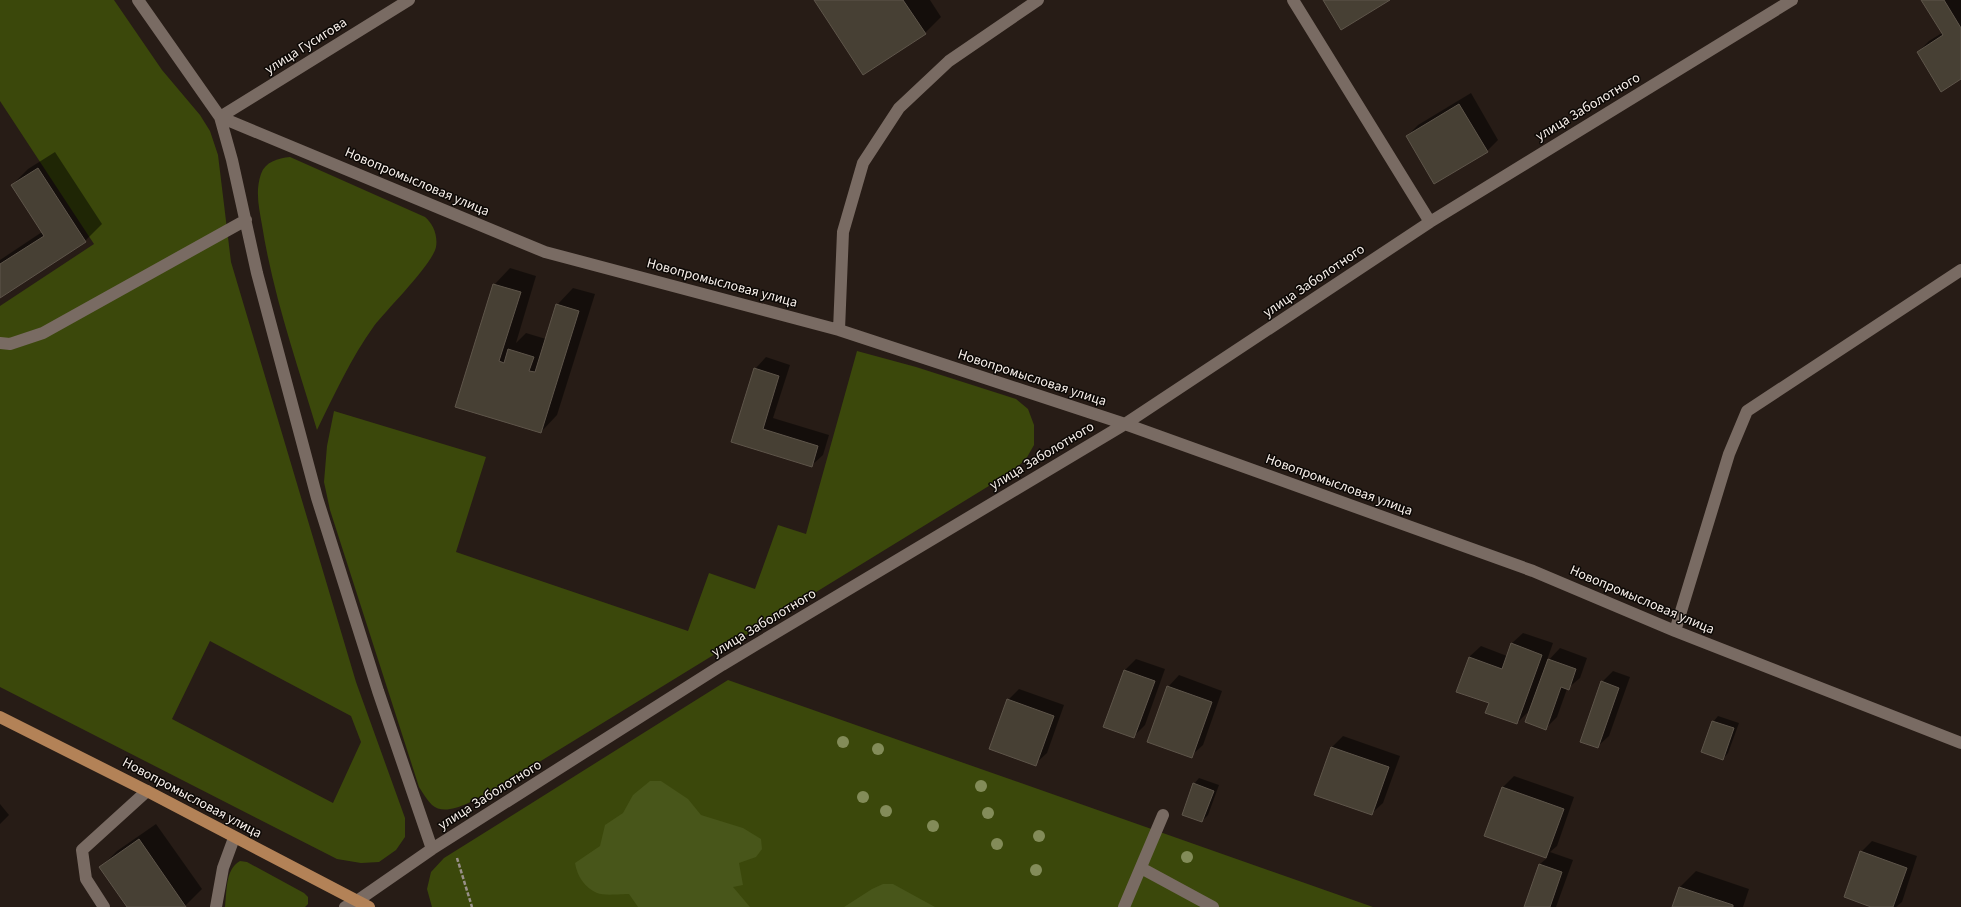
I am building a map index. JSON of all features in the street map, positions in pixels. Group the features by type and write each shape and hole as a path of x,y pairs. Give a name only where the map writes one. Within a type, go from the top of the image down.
{"main road":[{"name":"Новопромысловая улица","path":"0,717 147,791 234,838 369,907"}],"street":[{"path":"138,0 220,117 232,160 257,273 317,498 378,691 432,849"},
{"name":"улица Гусигова","path":"220,117 408,0"},
{"path":"839,330 842,232 863,163 899,108 949,61 1038,0"},
{"path":"1293,0 1430,222"},
{"name":"улица Заболотного","path":"345,907 358,901 432,849 722,665 1125,424 1430,222 1792,0"},
{"name":"Новопромысловая улица","path":"220,117 545,252 839,330 1125,424 1534,571 1674,631 1961,743"},
{"path":"0,343 10,344 43,333 246,220"},
{"path":"1674,631 1728,454 1748,411 1961,270"},
{"path":"104,907 86,879 82,850 147,791"},
{"path":"1124,907 1163,815"},
{"path":"216,907 223,868 234,838"},
{"path":"1141,868 1213,907"}],"path":[{"path":"456,853 472,907"}],"green space":[{"path":"0,0 114,0 162,70 200,115 210,131 218,155 231,262 356,682 405,818 405,837 396,850 379,862 361,863 337,859 0,687 0,306 94,244 0,101","holes":["210,641 351,716 361,742 333,803 172,719"]},
{"path":"290,157 425,217 433,226 436,234 436,247 433,255 409,286 374,326 366,338 343,377 317,430 272,277 258,200 259,180 263,170 272,161"},
{"path":"857,351 916,367 1016,399 1028,409 1034,425 1034,445 1026,459 1010,473 487,794 460,807 452,809 438,809 432,805 419,787 330,510 324,482 327,446 334,411 486,457 456,552 688,631 709,573 755,589 778,525 806,534"},
{"path":"728,680 1373,907 432,907 427,889 431,872 444,858"},
{"path":"650,781 661,781 688,799 701,815 743,828 761,839 762,849 756,857 739,863 743,885 733,887 750,907 638,907 629,894 600,894 585,885 575,863 600,846 605,825 623,813 633,795"},
{"path":"240,861 247,862 304,893 308,897 308,904 305,907 225,907 229,875 235,865"},
{"path":"883,884 893,884 935,907 844,907 872,889"}],"building":[{"path":"814,0 903,0 926,34 863,75"},
{"path":"1323,0 1390,0 1341,30"},
{"path":"1921,0 1944,0 1961,28 1961,79 1941,92 1917,52 1943,35"},
{"path":"1459,104 1488,152 1434,184 1406,136"},
{"path":"38,168 86,242 0,298 0,264 44,236 11,185"},
{"path":"493,284 521,292 499,361 504,363 508,349 534,357 529,371 535,372 556,304 579,311 541,433 455,407"},
{"path":"754,368 779,376 763,429 818,446 812,467 731,442"},
{"path":"1511,643 1542,655 1517,724 1485,713 1489,703 1456,692 1469,657 1502,669"},
{"path":"1548,659 1576,669 1569,690 1561,687 1546,730 1525,722"},
{"path":"1124,670 1155,681 1134,738 1103,727"},
{"path":"1601,681 1619,688 1598,748 1580,742"},
{"path":"1167,686 1212,702 1192,758 1147,742"},
{"path":"1007,699 1054,716 1036,766 989,749"},
{"path":"1712,721 1734,728 1723,760 1701,752"},
{"path":"1331,747 1389,767 1372,815 1314,795"},
{"path":"1193,783 1214,791 1202,822 1182,815"},
{"path":"1502,787 1564,809 1546,858 1484,836"},
{"path":"139,839 186,907 127,907 99,867"},
{"path":"1860,851 1907,868 1893,907 1871,907 1844,897"},
{"path":"1539,864 1562,872 1550,907 1524,907"},
{"path":"1679,887 1733,905 1733,907 1672,907"}]}
